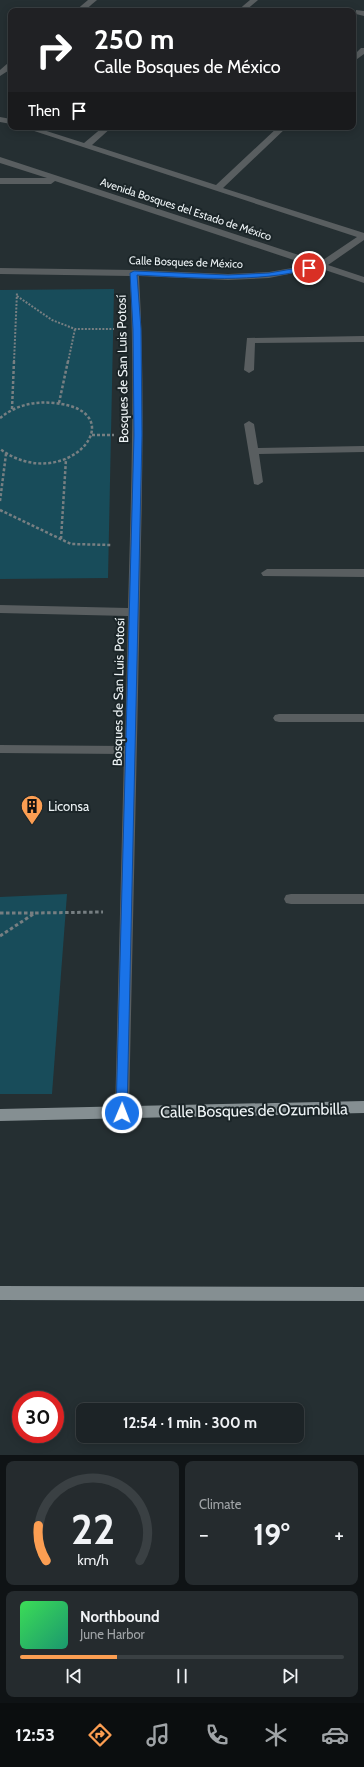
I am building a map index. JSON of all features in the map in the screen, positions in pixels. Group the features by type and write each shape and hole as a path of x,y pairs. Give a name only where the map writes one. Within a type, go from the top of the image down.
{"main road":[{"name":"Calle Bosques de Ozumbilla","path":"0,1115 364,1107"},
{"path":"0,1293 364,1294"}],"street":[{"path":"83,8 93,0"},
{"path":"245,8 254,0"},
{"path":"356,57 364,50"},
{"path":"0,74 8,67"},
{"path":"35,130 364,236"},
{"path":"86,146 105,130"},
{"path":"218,188 279,130"},
{"name":"Avenida Bosques del Estado de México","path":"0,160 364,280"},
{"path":"0,181 61,181"},
{"path":"322,265 364,236"},
{"name":"Calle Bosques de México","path":"0,271 18,270 134,273 228,277 269,275 322,265"},
{"name":"Bosques de San Luis Potosí","path":"122,1113 138,435 137,329 134,273"},
{"path":"249,370 250,340 364,339"},
{"path":"249,424 258,482"},
{"path":"253,451 364,449"},
{"path":"267,573 364,573"},
{"path":"0,609 134,612"},
{"path":"279,718 364,718"},
{"path":"0,749 131,750"},
{"path":"291,899 364,899"}],"path":[{"path":"12,409 18,270"},
{"path":"17,296 52,320 75,329 137,329"},
{"path":"59,403 75,329"},
{"path":"0,418 12,409 27,404 43,402 59,403 74,408 85,415 92,424 92,434 88,444 79,452 66,459 34,463 19,460 6,454 0,449"},
{"path":"0,501 6,454"},
{"path":"61,539 66,459"},
{"path":"0,510 71,544 135,546"},
{"path":"0,913 126,912"},
{"path":"0,936 35,913"}],"shaded area":[{"path":"114,289 108,578 0,579 0,290"},
{"path":"67,894 52,1094 0,1094 0,897"}],"place":[{"name":"Liconsa","path":"32,826"}],"route":[{"path":"122,1113 138,435 137,329 134,273 228,277 269,275 309,268"}]}
